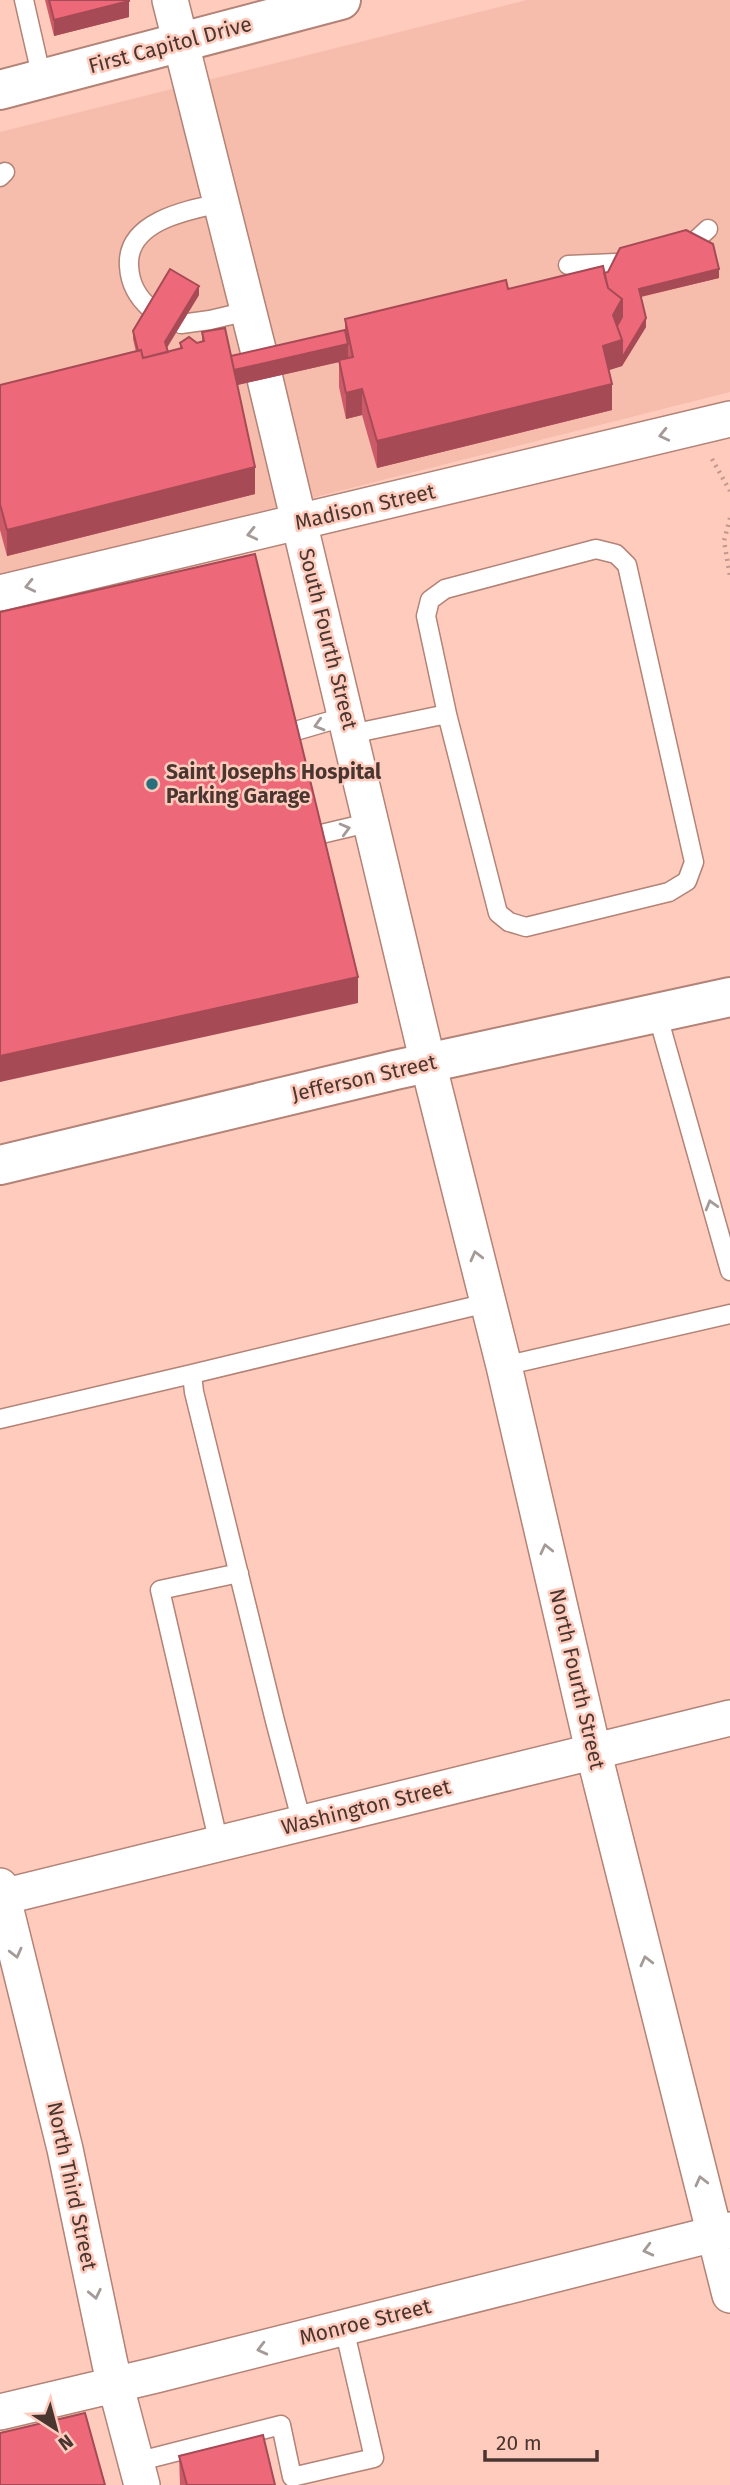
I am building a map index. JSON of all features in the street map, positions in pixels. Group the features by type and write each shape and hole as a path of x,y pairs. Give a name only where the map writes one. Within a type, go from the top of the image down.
{"street":[{"name":"South Fourth Street","path":"170,0 349,725 428,1063"},
{"name":"First Capitol Drive","path":"0,90 341,0"},
{"name":"Madison Street","path":"0,593 730,419"},
{"name":"Jefferson Street","path":"0,1165 428,1063 730,997"},
{"name":"North Fourth Street","path":"428,1063 504,1366 593,1750 722,2232 730,2295"},
{"name":"Washington Street","path":"1,1892 219,1843 730,1717"},
{"name":"North Third Street","path":"1,1892 65,2149 116,2384 139,2474"},
{"name":"Monroe Street","path":"0,2412 722,2232"}],"lane":[{"path":"24,0 42,79"},
{"path":"151,309 142,301 130,282 128,260 133,246 143,232 161,221 184,211 221,203"},
{"path":"693,243 708,229"},
{"path":"568,265 615,263"},
{"path":"181,324 248,311"},
{"path":"596,549 616,554 627,565 694,862 687,881 668,892 526,927 509,922 498,913 447,714 426,616 430,600 445,589 596,549"},
{"path":"292,732 447,714"},
{"path":"317,835 372,822"},
{"path":"657,1013 730,1271"},
{"path":"0,1419 487,1303"},
{"path":"504,1366 730,1314"},
{"path":"192,1374 194,1392 302,1823"},
{"path":"219,1843 160,1590 239,1573"},
{"path":"139,2474 281,2425 292,2477 374,2458 344,2328"}],"path":[{"path":"706,449 730,491"},
{"path":"730,518 724,541 730,576"}],"shaded area":[{"path":"527,0 730,0 730,392 0,577 0,132"}],"building":[{"path":"49,0 129,0 129,1 54,20"},
{"path":"686,230 713,244 719,269 639,289 646,318 622,358 622,340 617,326 622,317 622,299 608,288 604,273 608,272 620,248"},
{"path":"603,266 608,288 622,299 613,315 622,340 603,346 612,384 377,441 362,389 346,393 339,360 353,357 345,319 506,280 508,289"},
{"path":"170,269 199,286 165,342 168,352 143,358 141,350 138,351 133,331"},
{"path":"225,328 255,467 7,530 0,504 0,385 141,350 143,358 182,348 180,343 189,337 197,343 204,341 202,332"},
{"path":"345,330 348,344 234,370 231,356"},
{"name":"Saint Josephs Hospital Parking Garage","path":"255,554 358,977 0,1056 0,612"},
{"path":"85,2413 105,2485 0,2485 0,2433"},
{"path":"263,2435 275,2485 187,2485 179,2456"}],"place":[{"name":"Saint Josephs Hospital Parking Garage","path":"152,784"}]}
